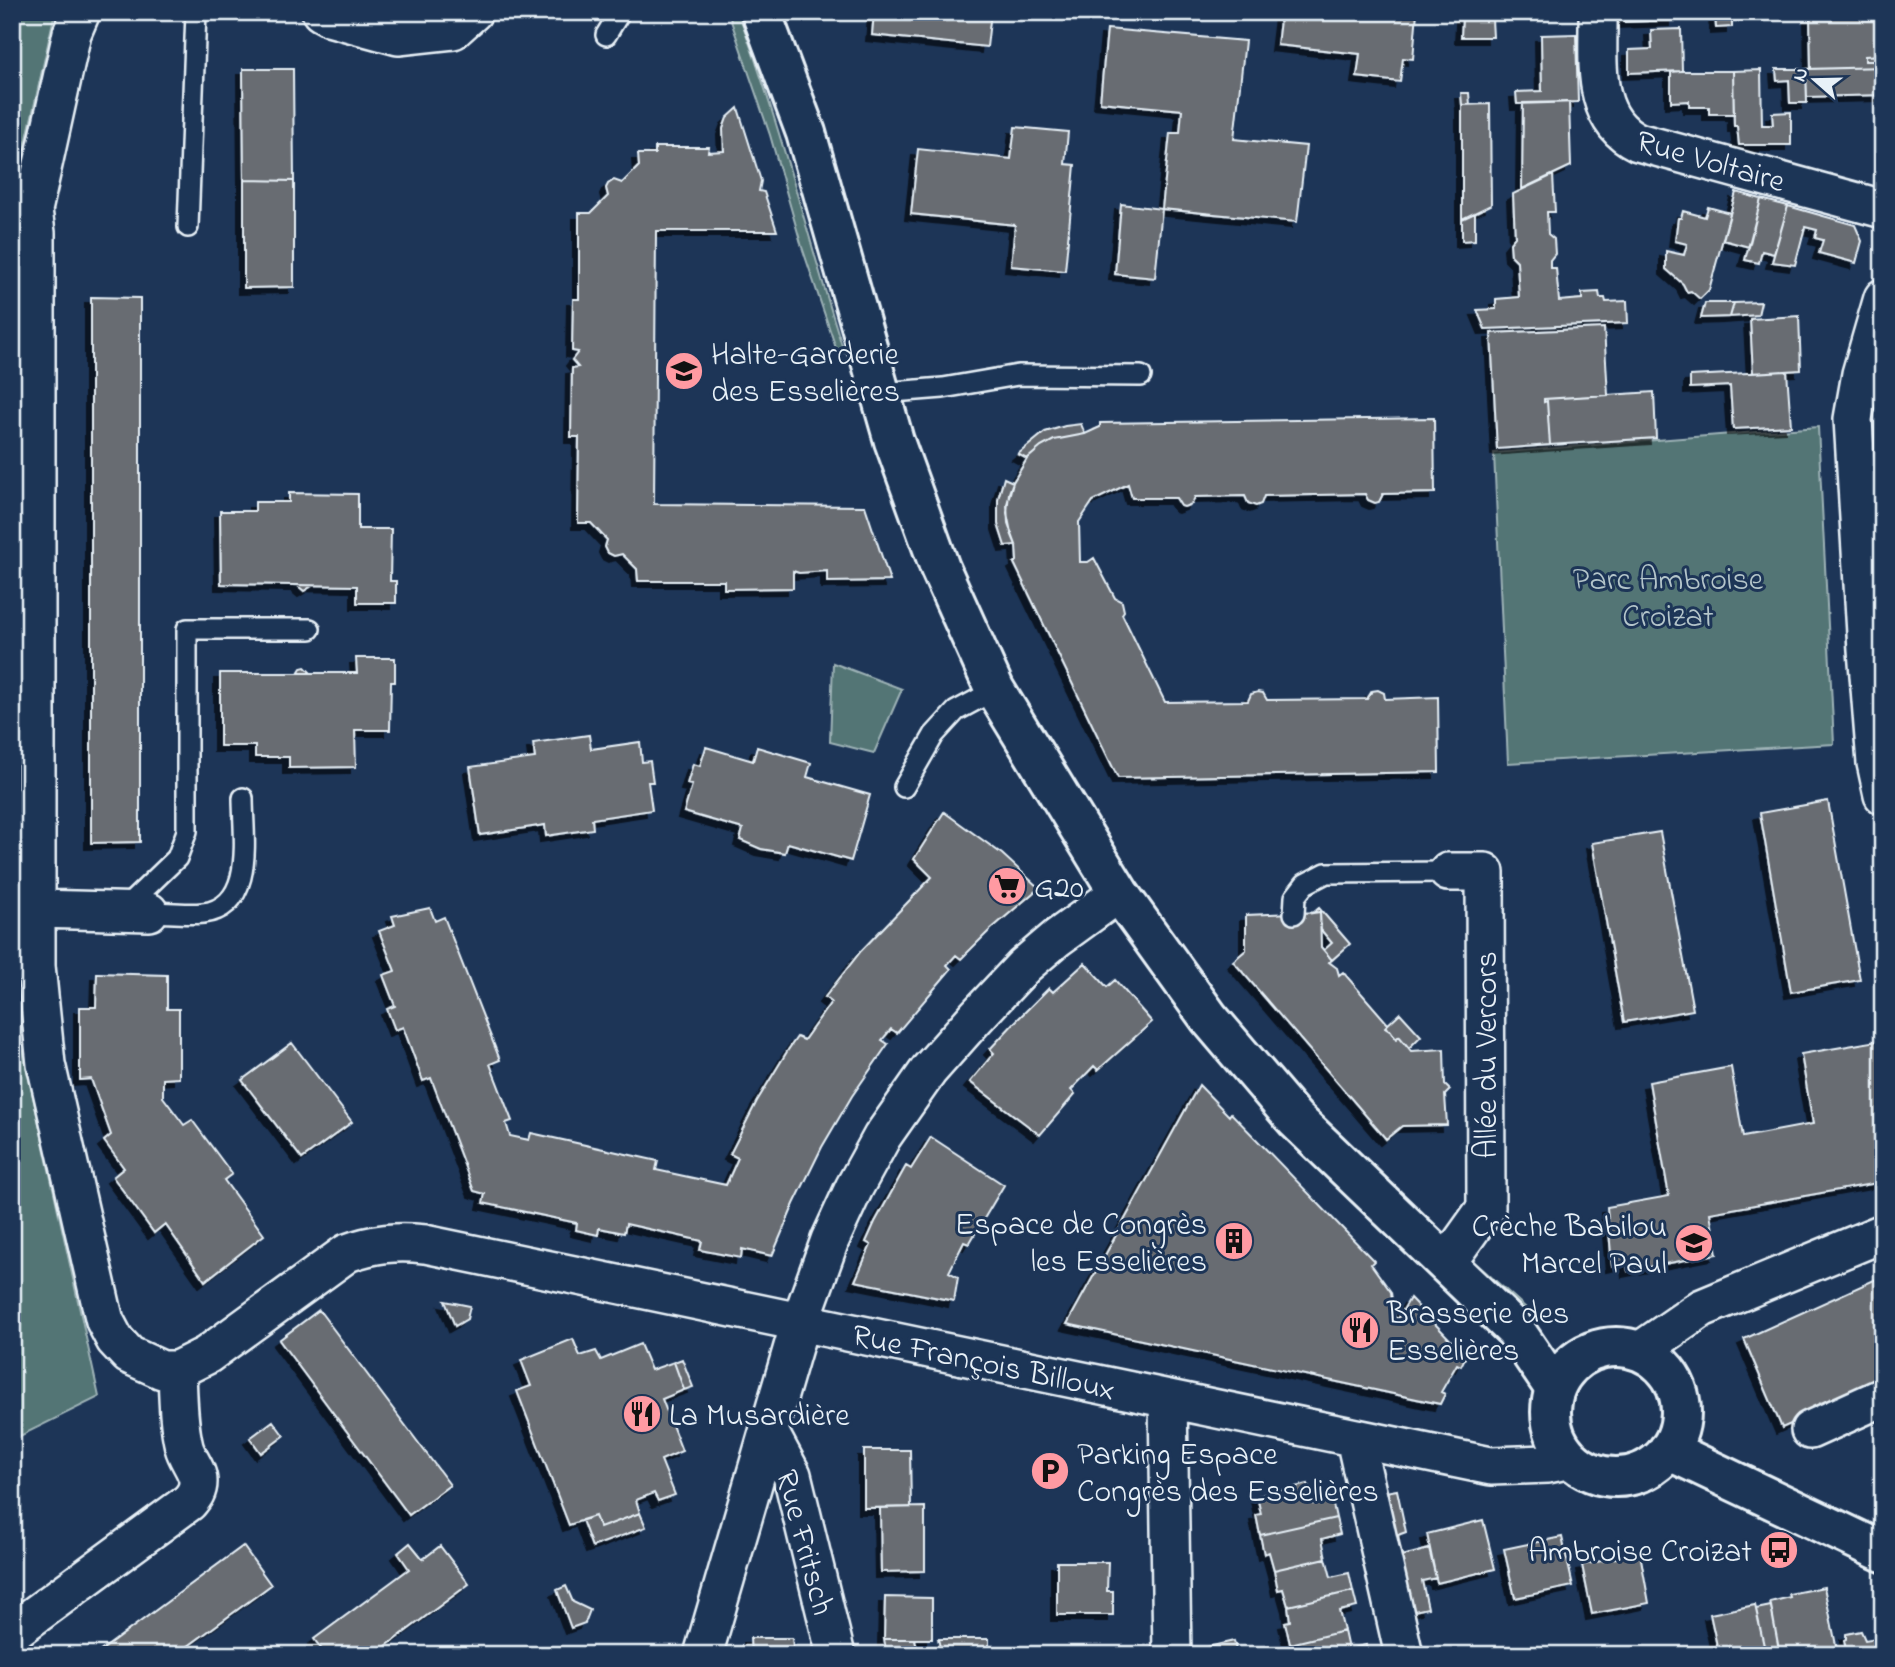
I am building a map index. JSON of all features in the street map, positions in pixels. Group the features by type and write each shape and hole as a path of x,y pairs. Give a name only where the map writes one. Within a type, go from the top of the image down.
{"street":[{"path":"12,1632 189,1502 196,1493 197,1477 185,1452 181,1432 177,1370 162,1370 129,1355 115,1340 105,1321 24,964 36,261 23,219 72,33 81,12"},
{"path":"321,12 332,19 398,36 453,30 473,12"},
{"path":"761,12 806,133 894,441 940,568 995,690 1119,893 1209,1018 1295,1119 1515,1330 1555,1389"},
{"name":"Rue Voltaire","path":"1598,12 1599,84 1608,116 1625,136 1637,142 1883,209"},
{"path":"1883,298 1861,374 1853,419 1875,650 1876,763 1883,795"},
{"name":"Allée du Vercors","path":"1446,1264 1486,1208 1485,872 1448,872"},
{"path":"703,1655 800,1324 830,1240 854,1188 882,1137 929,1070 1024,965 1119,893"},
{"path":"25,909 136,911"},
{"path":"1640,1351 1702,1308 1883,1233"},
{"name":"Rue François Billoux","path":"177,1370 207,1355 347,1253 366,1246 399,1241 425,1244 1491,1466 1548,1464 1571,1459"},
{"path":"1515,1330 1592,1350 1621,1346 1640,1351 1663,1366 1678,1393 1681,1412 1678,1432 1668,1450 1653,1465 1633,1475 1610,1476 1589,1471 1571,1459 1558,1443 1551,1423 1551,1402 1555,1389 1567,1370 1592,1350"},
{"path":"1811,1430 1883,1397"},
{"path":"1168,1399 1172,1655"},
{"name":"Rue Fritsch","path":"769,1432 792,1475 836,1655"},
{"path":"1355,1439 1404,1655"},
{"path":"1668,1450 1883,1552"}],"lane":[{"path":"188,227 196,12"},
{"path":"606,35 620,12"},
{"path":"880,393 943,388 1018,375 1141,376"},
{"path":"136,911 177,858 187,831 187,629 310,629"},
{"path":"904,788 934,734 956,711 995,690"},
{"path":"136,911 203,913 220,909 240,885 243,870 243,798"},
{"path":"1294,914 1295,897 1305,884 1326,873 1448,872"}],"green space":[{"path":"12,12 55,12 12,206"},
{"path":"728,12 738,12 767,96 844,352 838,354 802,247 770,135"},
{"name":"Parc Ambroise Croizat","path":"1818,427 1834,744 1508,763 1494,453"},
{"path":"833,663 902,689 874,753 830,742"},
{"path":"12,1001 99,1397 12,1440"},
{"path":"1468,1256 1525,1307 1516,1317 1460,1265"}],"building":[{"path":"874,12 991,12 987,47 872,35"},
{"path":"1281,12 1417,12 1413,59 1403,58 1400,82 1357,77 1360,54 1277,45"},
{"path":"1462,12 1492,12 1492,19 1462,19"},
{"path":"1623,12 1675,12 1675,20 1623,22"},
{"path":"1715,12 1732,12 1732,27 1716,28"},
{"path":"1829,12 1883,12 1883,55 1865,56 1865,61 1883,61 1883,67 1811,69 1810,16 1829,15"},
{"path":"1462,19 1492,19 1493,37 1461,37"},
{"path":"1107,29 1245,41 1234,139 1306,146 1297,222 1162,209 1170,133 1180,133 1182,110 1100,102"},
{"path":"1681,29 1682,71 1629,73 1629,50 1652,49 1651,30"},
{"path":"1576,34 1578,102 1517,104 1516,92 1542,91 1541,35"},
{"path":"1883,55 1883,61 1865,61 1865,56"},
{"path":"1883,67 1883,95 1807,97 1806,69"},
{"path":"243,69 293,69 294,181 244,180"},
{"path":"1776,69 1806,69 1807,103 1790,103 1789,80 1777,81"},
{"path":"1761,70 1762,125 1773,125 1772,113 1791,112 1791,145 1739,145 1737,126 1734,126 1733,71"},
{"path":"1733,71 1734,114 1709,114 1709,107 1689,107 1689,101 1671,102 1671,72"},
{"path":"1461,93 1469,93 1470,105 1462,105"},
{"path":"1569,102 1571,166 1522,189 1523,103"},
{"path":"1490,104 1491,205 1462,219 1462,105"},
{"path":"738,108 761,181 759,191 764,192 777,231 656,231 654,504 865,506 890,581 827,582 827,571 793,571 793,588 724,589 724,581 638,581 637,569 622,554 614,556 608,553 605,547 607,540 591,523 578,523 579,437 571,437 572,368 578,367 572,360 578,352 572,351 573,299 579,299 579,213 591,213 608,196 608,184 614,180 622,183 639,166 638,154 655,154 655,147 709,147 708,152 724,151 723,129 727,118"},
{"path":"1015,127 1068,132 1065,164 1075,165 1065,271 1011,266 1015,225 911,214 918,149 1011,159"},
{"path":"1553,175 1555,212 1547,212 1548,234 1554,239 1555,254 1550,260 1550,268 1556,268 1559,301 1582,299 1582,293 1599,292 1600,298 1605,298 1606,302 1627,301 1628,323 1485,329 1477,310 1496,309 1496,299 1519,297 1517,261 1511,255 1510,243 1515,237 1513,194"},
{"path":"244,180 294,181 294,287 244,288"},
{"path":"1736,192 1761,199 1749,247 1723,240"},
{"path":"1761,199 1788,206 1774,254 1762,251 1759,263 1745,260"},
{"path":"1121,204 1162,209 1155,278 1115,274"},
{"path":"1788,206 1855,225 1862,241 1856,263 1819,253 1823,240 1815,238 1817,230 1805,227 1795,265 1772,262"},
{"path":"1708,207 1730,213 1709,290 1700,299 1691,291 1687,292 1683,284 1666,269 1666,251 1684,255 1687,244 1675,241 1678,218 1681,218 1683,211 1705,217"},
{"path":"1475,213 1475,240 1462,241 1462,219"},
{"path":"91,297 140,298 140,842 91,843"},
{"path":"1761,302 1758,315 1730,317 1734,303"},
{"path":"1705,303 1734,303 1730,317 1701,318"},
{"path":"1799,316 1801,370 1753,373 1750,319"},
{"path":"1604,328 1608,395 1544,399 1544,402 1547,401 1550,445 1497,449 1491,333"},
{"path":"1787,371 1791,426 1733,429 1730,386 1690,388 1690,376"},
{"path":"1654,392 1656,438 1550,445 1547,401 1544,402 1544,399"},
{"path":"1434,418 1435,493 1383,494 1379,502 1375,503 1368,500 1365,494 1264,496 1261,504 1256,506 1248,503 1245,496 1195,497 1192,504 1184,507 1176,498 1132,498 1128,484 1093,501 1079,522 1080,562 1088,562 1094,558 1115,598 1122,602 1122,614 1165,702 1248,701 1251,694 1258,692 1263,693 1267,700 1367,699 1372,691 1378,690 1384,693 1385,699 1438,697 1439,772 1118,778 1014,563 1017,561 1016,545 1008,523 1007,504 1013,482 1027,459 1054,440 1085,434 1100,427 1100,423"},
{"path":"1081,424 1085,434 1054,440 1027,459 1018,454 1045,432"},
{"path":"1004,478 1013,482 1007,513 1016,545 1005,546 998,524 998,499"},
{"path":"289,493 358,494 358,529 391,529 390,581 396,581 396,603 357,603 357,586 221,584 220,511 255,511 255,502 289,502"},
{"path":"298,586 312,586 304,591"},
{"path":"356,658 395,658 395,682 391,682 390,730 355,730 356,767 289,768 289,757 255,757 255,746 220,746 220,673 357,673"},
{"path":"305,667 311,673 298,673 301,668"},
{"path":"589,735 591,749 640,742 642,762 650,761 653,782 648,782 652,810 592,819 593,829 546,836 545,825 480,835 470,767 535,758 533,743"},
{"path":"706,747 753,761 757,747 811,763 807,777 870,795 851,861 788,843 785,853 761,849 740,840 743,829 684,812 692,785 687,784 693,764 700,766"},
{"path":"1828,801 1860,980 1791,992 1760,813"},
{"path":"944,812 1002,854 1039,888 961,959 956,955 947,965 951,969 897,1033 891,1029 882,1040 888,1044 852,1096 822,1147 772,1256 742,1249 741,1258 700,1250 702,1241 626,1224 624,1233 599,1228 598,1235 576,1230 577,1223 483,1203 485,1194 474,1191 431,1078 423,1081 403,1027 395,1030 387,1009 395,1006 383,975 395,971 379,931 395,925 392,916 430,908 435,921 444,917 500,1060 490,1064 512,1121 506,1123 510,1136 529,1140 531,1133 658,1161 656,1170 726,1185 738,1158 730,1154 757,1101 788,1050 797,1037 804,1040 831,1002 825,997 861,951 932,877 914,859"},
{"path":"1660,832 1693,1010 1624,1022 1592,843"},
{"path":"1319,908 1350,944 1332,960 1324,950 1332,943 1321,930 1320,912 1313,913"},
{"path":"1320,912 1321,947 1332,960 1329,962 1337,968 1339,975 1343,972 1388,1024 1385,1027 1396,1039 1399,1036 1411,1051 1444,1049 1445,1085 1450,1090 1445,1095 1447,1125 1402,1126 1386,1139 1233,961 1246,950 1246,915"},
{"path":"1085,963 1107,987 1115,980 1152,1022 1098,1070 1094,1066 1071,1090 1075,1094 1040,1135 970,1082 994,1053 990,1049 1016,1021 1049,988 1053,992"},
{"path":"97,973 167,975 167,1009 179,1009 179,1078 163,1079 163,1097 184,1125 192,1120 232,1174 224,1180 264,1235 205,1281 165,1224 154,1233 113,1177 124,1168 104,1141 111,1135 91,1079 80,1080 80,1007 96,1007"},
{"path":"1400,1013 1421,1036 1409,1048 1399,1036 1396,1039 1385,1027"},
{"path":"1883,1040 1883,1182 1710,1213 1717,1254 1628,1271 1627,1263 1612,1266 1607,1207 1669,1196 1649,1082 1731,1067 1743,1137 1813,1124 1801,1054"},
{"path":"292,1043 352,1122 302,1159 242,1080"},
{"name":"Espace de Congrès les Esselières","path":"1199,1085 1229,1116 1231,1113 1374,1261 1371,1264 1391,1292 1394,1317 1398,1319 1410,1298 1466,1356 1461,1366 1457,1364 1441,1392 1445,1394 1440,1404 1067,1324"},
{"path":"931,1137 1004,1185 969,1244 964,1242 949,1272 958,1277 954,1301 855,1281 871,1245 866,1242 875,1222 906,1166 911,1169"},
{"path":"1883,1276 1883,1382 1782,1428 1744,1339"},
{"path":"445,1301 470,1306 467,1319 455,1326"},
{"path":"319,1310 450,1485 409,1515 279,1340"},
{"path":"573,1339 580,1356 596,1351 601,1360 640,1344 651,1370 674,1362 684,1390 662,1399 682,1451 661,1460 675,1495 658,1501 654,1493 636,1500 640,1513 600,1528 595,1516 569,1525 517,1391 531,1386 521,1360"},
{"path":"682,1359 693,1387 684,1390 674,1362"},
{"path":"273,1421 284,1436 261,1453 250,1438"},
{"path":"864,1450 910,1450 911,1507 864,1508"},
{"path":"1308,1484 1313,1504 1332,1500 1336,1518 1260,1535 1256,1515 1261,1514 1257,1496"},
{"path":"1397,1490 1406,1532 1398,1535 1402,1556 1429,1549 1436,1578 1422,1581 1428,1608 1414,1611 1417,1625 1411,1626 1380,1493"},
{"path":"925,1507 925,1571 881,1572 880,1508"},
{"path":"640,1513 646,1527 592,1547 582,1520 595,1516 600,1528"},
{"path":"1336,1518 1340,1534 1322,1539 1326,1558 1274,1570 1269,1552 1264,1554 1260,1535"},
{"path":"1483,1520 1495,1569 1437,1583 1427,1534"},
{"path":"1562,1537 1573,1586 1515,1598 1504,1549"},
{"path":"410,1543 423,1559 440,1546 469,1584 374,1655 326,1655 314,1639 409,1569 398,1553"},
{"path":"243,1546 271,1585 176,1655 95,1655"},
{"path":"1640,1553 1649,1603 1592,1614 1582,1565"},
{"path":"1326,1558 1331,1577 1349,1573 1353,1591 1288,1606 1283,1589 1278,1590 1274,1570"},
{"path":"1057,1562 1108,1562 1107,1591 1113,1591 1113,1615 1057,1615"},
{"path":"566,1586 573,1602 590,1610 585,1623 571,1628 557,1590"},
{"path":"1824,1587 1838,1655 1780,1655 1770,1602 1790,1597 1789,1594"},
{"path":"1353,1591 1357,1607 1339,1611 1344,1631 1290,1644 1285,1622 1290,1621 1288,1606"},
{"path":"885,1597 932,1598 932,1639 884,1639"},
{"path":"1755,1605 1766,1655 1719,1655 1710,1614"},
{"path":"1771,1606 1780,1655 1766,1655 1756,1609"},
{"path":"1344,1631 1348,1649 1366,1645 1368,1655 1293,1655 1290,1644"},
{"path":"1861,1631 1865,1640 1883,1637 1883,1655 1847,1655 1844,1640 1846,1634"},
{"path":"750,1638 792,1638 794,1655 751,1655"},
{"path":"884,1639 915,1639 917,1649 923,1649 924,1655 887,1655"},
{"path":"938,1639 989,1639 989,1655 942,1655"},
{"path":"1234,1641 1237,1655 1210,1655 1208,1647"}],"place":[{"name":"Halte-Garderie des Esselières","path":"684,371"},
{"name":"G20","path":"1007,886"},
{"name":"Espace de Congrès les Esselières","path":"1234,1241"},
{"name":"Crèche Babilou Marcel Paul","path":"1694,1243"},
{"name":"Brasserie des Esselières","path":"1360,1330"},
{"name":"La Musardière","path":"642,1414"},
{"name":"Parking Espace Congrès des Esselières","path":"1050,1471"},
{"name":"Ambroise Croizat","path":"1779,1550"}]}
